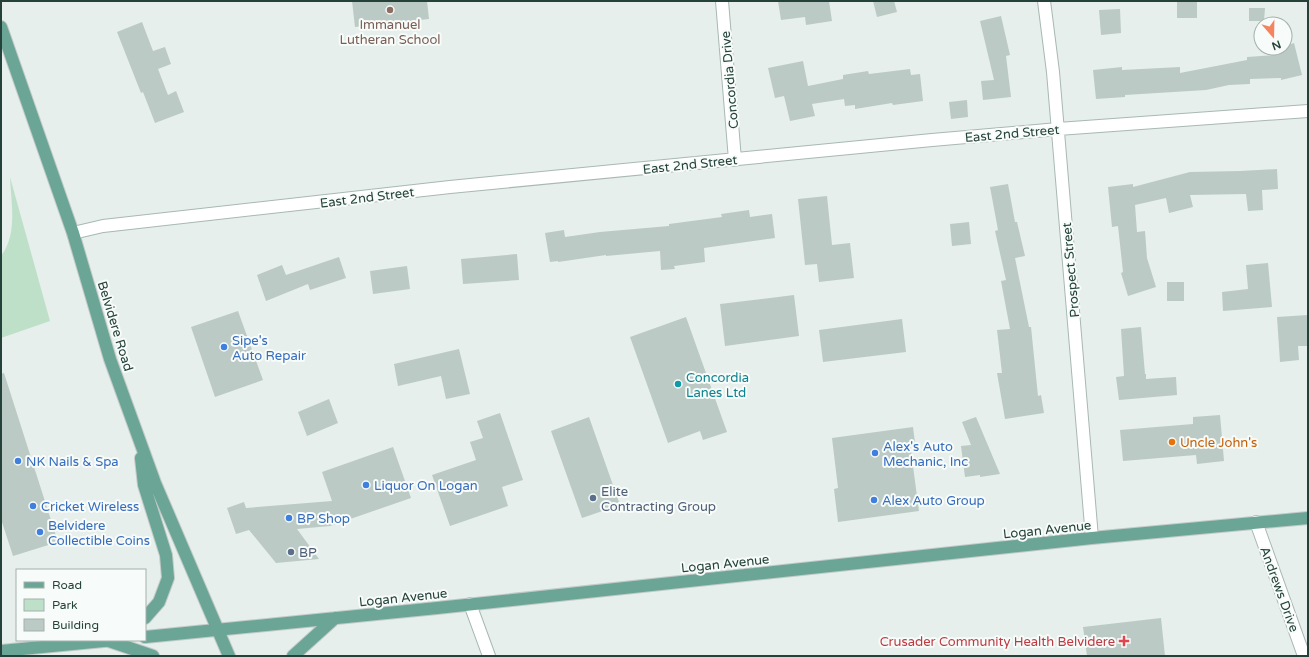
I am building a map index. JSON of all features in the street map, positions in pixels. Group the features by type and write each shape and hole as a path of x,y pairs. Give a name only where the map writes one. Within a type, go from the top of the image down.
{"main road":[{"name":"Belvidere Road","path":"1,27 73,233 110,359 155,483 227,656"},
{"path":"140,440 144,485 166,555 168,578 159,602 146,617"},
{"name":"Logan Avenue","path":"146,637 1092,538 1308,518"},
{"path":"293,656 335,618"},
{"path":"1,651 99,641"},
{"path":"112,641 153,656"}],"street":[{"name":"Concordia Drive","path":"722,1 735,160"},
{"name":"Prospect Street","path":"1044,1 1054,72 1092,538"},
{"name":"East 2nd Street","path":"73,233 104,226 437,189 932,140 1058,128 1308,111"},
{"name":"Andrews Drive","path":"1256,522 1304,656"},
{"path":"470,604 489,656"}],"green space":[{"path":"10,177 50,321 1,338 1,256 10,238 12,228"}],"building":[{"name":"Immanuel Lutheran School","path":"352,1 427,1 429,19 355,27"},
{"path":"778,1 829,1 832,21 806,25 805,17 781,20"},
{"path":"873,1 894,1 897,12 877,17"},
{"path":"1177,1 1197,1 1197,18 1177,18"},
{"path":"1249,8 1265,8 1264,16 1253,16 1253,21 1249,21"},
{"path":"1120,9 1121,33 1101,35 1099,10"},
{"path":"1001,16 1010,55 1006,56 1011,97 983,100 981,81 994,80 980,21"},
{"path":"142,22 153,51 165,47 171,64 158,69 168,95 176,91 184,112 155,123 143,92 141,93 117,32"},
{"path":"1293,43 1302,75 1281,80 1281,78 1250,79 1250,84 1229,85 1206,90 1125,95 1125,97 1096,99 1093,70 1122,67 1122,70 1180,67 1180,73 1247,60 1247,57 1293,56"},
{"path":"803,61 808,86 843,79 843,75 868,71 869,74 910,69 911,75 920,74 923,101 893,105 892,103 855,109 855,105 845,106 844,99 812,104 815,116 790,121 784,96 775,98 768,68"},
{"path":"967,100 968,117 951,119 949,102"},
{"path":"1277,169 1278,189 1262,190 1263,210 1248,211 1246,194 1190,195 1193,207 1169,213 1166,198 1135,205 1137,232 1145,231 1147,258 1156,287 1128,296 1121,273 1123,272 1118,226 1112,227 1108,187 1133,184 1133,187 1190,172"},
{"path":"1008,184 1015,222 1017,222 1025,256 1015,258 1029,327 1031,327 1038,396 1041,395 1044,413 1005,419 997,373 1002,373 997,330 1010,329 1001,281 1006,280 995,231 998,230 990,187"},
{"path":"827,196 832,245 850,243 854,278 819,282 817,264 805,265 798,199"},
{"path":"749,210 750,217 772,214 775,238 704,248 705,262 674,266 675,269 661,270 660,251 606,255 550,262 545,233 564,230 565,237 600,232 669,226 669,224 722,217 721,214"},
{"path":"969,222 971,244 952,246 950,224"},
{"path":"517,254 519,280 463,284 461,259"},
{"path":"339,257 346,278 310,290 308,284 266,301 257,275 282,265 286,275"},
{"path":"1268,263 1272,307 1223,311 1222,292 1248,289 1246,265"},
{"path":"407,266 410,289 373,294 370,271"},
{"path":"1167,282 1184,282 1184,301 1167,301"},
{"path":"794,295 799,336 725,346 720,304"},
{"name":"Sipe's Auto Repair","path":"238,311 263,380 215,397 191,327"},
{"path":"1308,315 1308,346 1298,346 1299,360 1280,362 1277,317"},
{"name":"Concordia Lanes Ltd","path":"686,317 727,432 703,440 700,431 668,443 630,337"},
{"path":"902,319 906,352 823,362 819,330"},
{"path":"1141,327 1146,379 1176,377 1177,395 1119,400 1116,377 1124,376 1121,329"},
{"path":"459,349 470,394 446,399 441,376 398,386 394,364"},
{"path":"4,373 58,542 13,556 1,519 1,374"},
{"path":"329,399 338,423 307,436 298,412"},
{"path":"500,413 523,480 502,487 508,506 450,526 432,475 476,460 470,442 483,438 477,421"},
{"name":"Uncle John's","path":"1220,415 1224,461 1197,464 1196,455 1123,461 1120,430 1193,424 1193,417"},
{"path":"589,417 620,505 582,518 551,431"},
{"path":"976,417 1000,474 980,477 980,475 965,477 961,446 971,445 962,422"},
{"path":"913,427 915,443 910,444 919,511 838,522 834,489 838,488 832,438"},
{"path":"393,447 411,498 330,526 297,529 319,559 276,563 249,530 236,534 227,508 244,502 246,508 332,501 322,472"},
{"name":"Crusader Community Health Belvidere","path":"1161,618 1165,656 1087,656 1083,627"}],"place":[{"name":"Immanuel Lutheran School","path":"390,10"},
{"name":"Sipe's Auto Repair","path":"224,347"},
{"name":"Concordia Lanes Ltd","path":"678,384"},
{"name":"Uncle John's","path":"1172,442"},
{"name":"Alex's Auto Mechanic, Inc","path":"875,453"},
{"name":"NK Nails & Spa","path":"18,461"},
{"name":"Liquor On Logan","path":"366,485"},
{"name":"Elite Contracting Group","path":"593,498"},
{"name":"Alex Auto Group","path":"874,500"},
{"name":"Cricket Wireless","path":"33,506"},
{"name":"BP Shop","path":"289,518"},
{"name":"Belvidere Collectible Coins","path":"40,532"},
{"name":"BP","path":"291,552"},
{"name":"Crusader Community Health Belvidere","path":"1124,641"}]}
